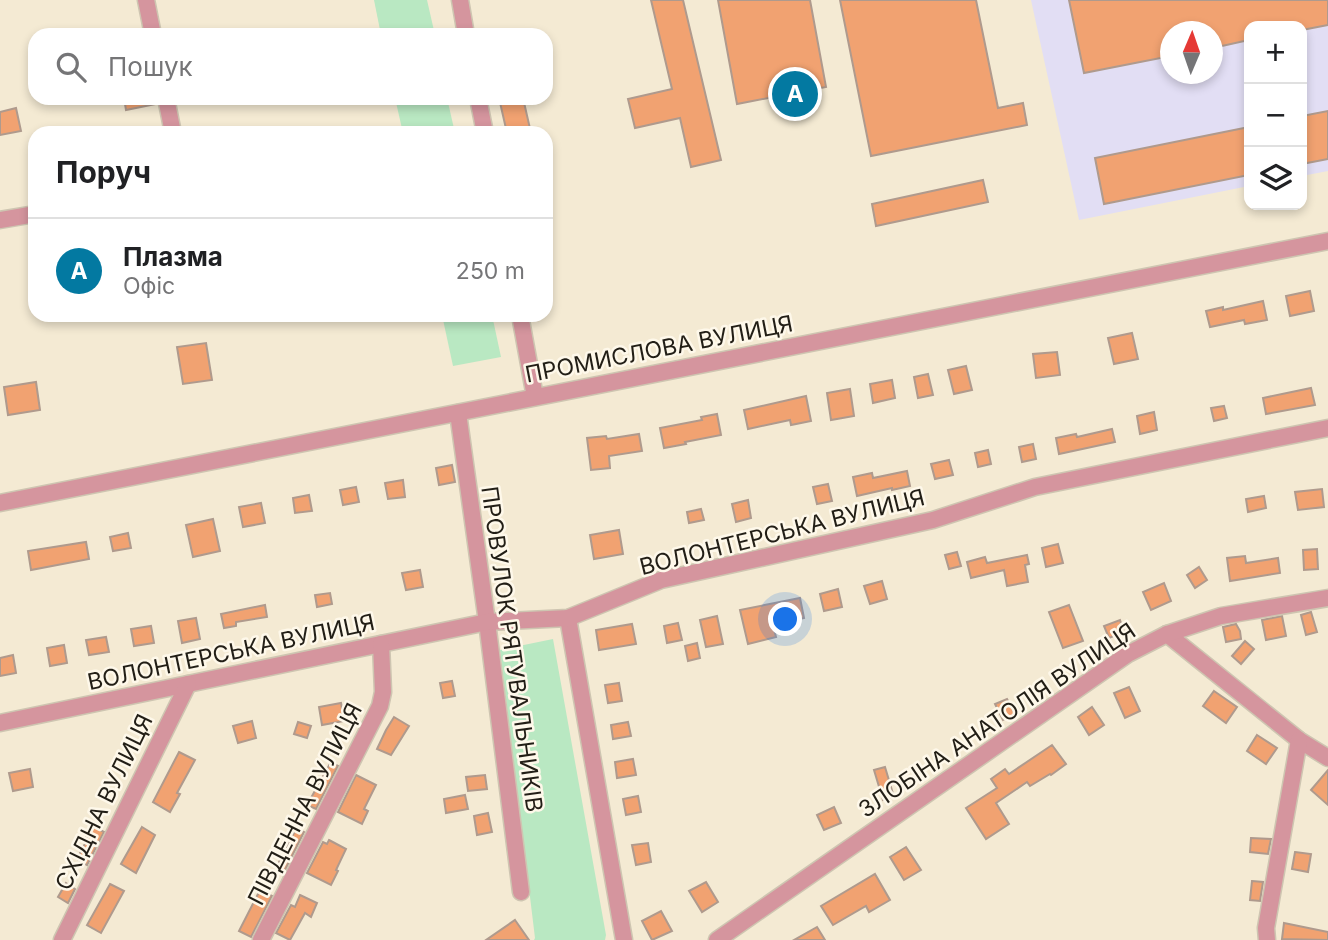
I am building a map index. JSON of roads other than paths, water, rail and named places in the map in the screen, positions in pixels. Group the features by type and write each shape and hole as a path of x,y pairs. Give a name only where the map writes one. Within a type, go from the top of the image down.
{"street":[{"path":"146,0 152,28"},
{"path":"460,0 465,28"},
{"path":"167,105 172,126"},
{"path":"479,105 484,126"},
{"path":"0,220 28,215"},
{"name":"ПРОМИСЛОВА ВУЛИЦЯ","path":"0,503 1328,242"},
{"path":"521,322 535,397"},
{"name":"ПРОВУЛОК РЯТУВАЛЬНИКІВ","path":"458,412 521,891"},
{"name":"ВОЛОНТЕРСЬКА ВУЛИЦЯ","path":"0,723 487,622 568,618 661,580 933,520 1035,487 1328,428"},
{"name":"ЗЛОБІНА АНАТОЛІЯ ВУЛИЦЯ","path":"718,940 1128,654 1167,634 1221,616 1328,598"},
{"path":"568,618 624,940"},
{"path":"1167,634 1299,740 1328,758"},
{"name":"ПІВДЕННА ВУЛИЦЯ","path":"261,940 380,706 383,692 381,644"},
{"name":"СХІДНА ВУЛИЦЯ","path":"62,940 188,684"},
{"path":"1267,940 1266,928 1299,740"}],"place":[{"name":"Плазма","path":"795,94"}]}
